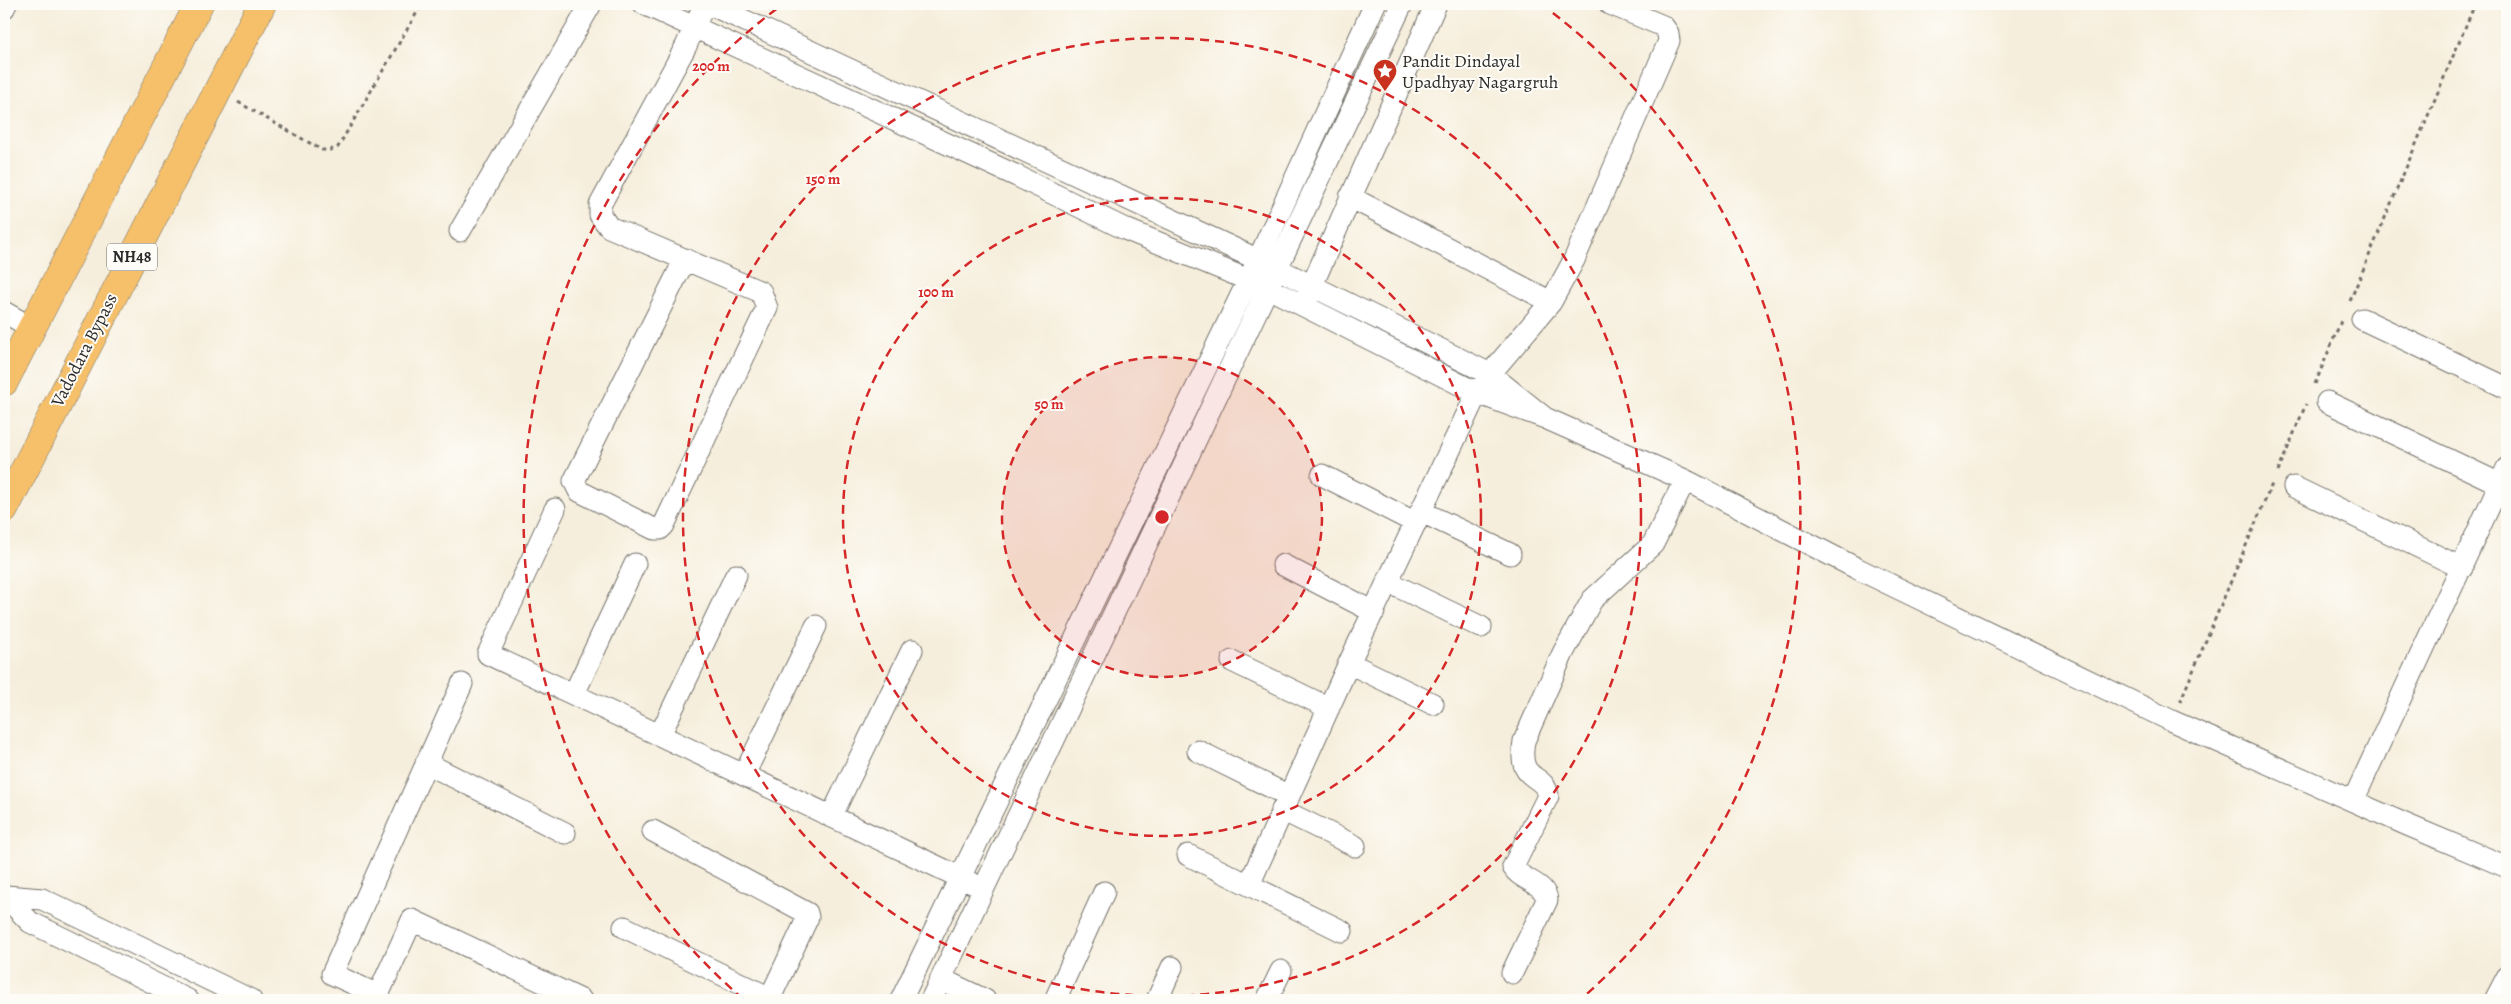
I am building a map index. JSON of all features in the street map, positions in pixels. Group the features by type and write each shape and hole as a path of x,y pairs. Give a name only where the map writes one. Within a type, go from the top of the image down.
{"highway":[{"path":"4,382 199,4"},
{"name":"Vadodara Bypass","path":"4,510 262,4"}],"street":[{"path":"4,8 6,4"},
{"path":"460,231 591,4"},
{"path":"644,4 1017,176 1124,229 1268,288 1478,393 1545,418 1685,480 1856,568 2172,721 2507,867"},
{"path":"685,259 574,481 579,491 654,530 660,529 664,525 767,308 761,292 685,259 609,227 600,215 600,205 695,26 704,4"},
{"path":"709,4 1311,285 1490,374 1545,418"},
{"path":"901,1000 1258,260 1375,4"},
{"path":"931,1000 1402,4"},
{"path":"1304,306 1311,285 1436,4"},
{"path":"1249,885 1349,663 1478,393 1490,374 1551,302 1574,260 1668,41 1668,33 1663,26 1610,4"},
{"path":"1350,197 1551,302"},
{"path":"4,312 32,328"},
{"path":"2351,314 2507,388"},
{"path":"2316,397 2504,476 2353,801"},
{"path":"1322,475 1510,554"},
{"path":"1512,973 1548,900 1544,890 1516,872 1512,867 1548,796 1542,784 1525,771 1522,756 1524,741 1563,653 1592,600 1597,593 1644,554 1652,544 1685,480"},
{"path":"2294,487 2462,568"},
{"path":"555,510 488,654 984,889"},
{"path":"574,694 635,564"},
{"path":"1283,565 1374,612"},
{"path":"660,735 736,575"},
{"path":"1388,582 1481,628"},
{"path":"744,775 816,626"},
{"path":"832,817 912,650"},
{"path":"1232,661 1329,708"},
{"path":"1349,663 1433,704"},
{"path":"462,684 332,974 378,995 412,920 581,1000"},
{"path":"1198,751 1355,846"},
{"path":"426,763 565,833"},
{"path":"624,927 769,999 808,916 807,913 653,831"},
{"path":"1188,855 1342,931"},
{"path":"1055,1000 1104,892"},
{"path":"5,895 30,922 188,1000"},
{"path":"5,895 42,899 251,1000"},
{"path":"1157,1000 1172,967"},
{"path":"1267,1000 1280,971"},
{"path":"2495,1000 2507,977"},
{"path":"941,979 985,1000"}],"path":[{"path":"218,90 309,144 330,150 338,147 422,4"},
{"path":"2277,473 2316,397 2475,4"},
{"path":"2172,721 2273,482"}],"place":[{"name":"Pandit Dindayal Upadhyay Nagargruh","path":"1385,92"}]}
